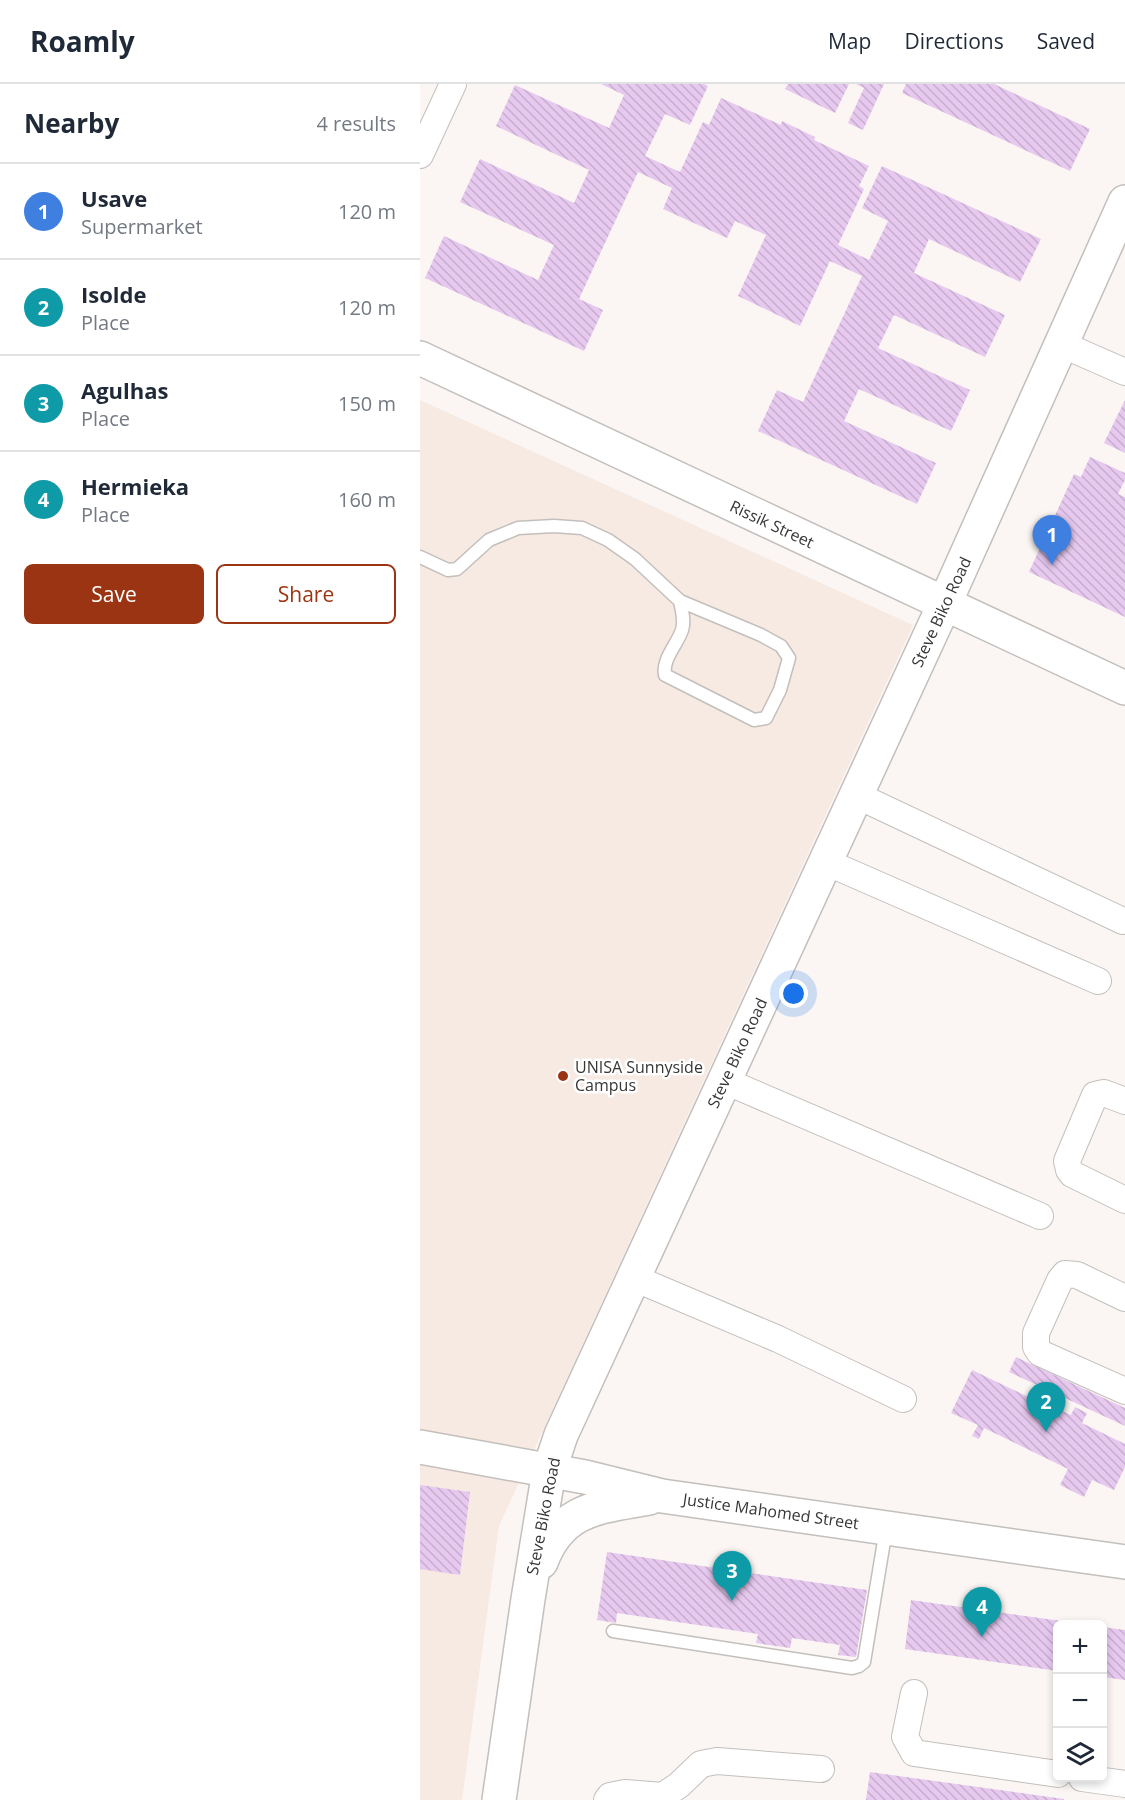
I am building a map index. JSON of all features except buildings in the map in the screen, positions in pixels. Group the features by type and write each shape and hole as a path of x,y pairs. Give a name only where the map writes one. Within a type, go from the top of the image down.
{"main road":[{"name":"Steve Biko Road","path":"499,1800 549,1471 561,1435 944,605 1125,202"},
{"name":"Rissik Street","path":"420,358 1125,688"},
{"name":"Justice Mahomed Street","path":"420,1447 585,1477 662,1496 1125,1562"},
{"path":"528,1599 551,1539 571,1518 606,1505 662,1496"}],"street":[{"path":"420,155 453,84"},
{"path":"1061,344 1125,372"},
{"path":"856,795 1123,921"},
{"path":"826,862 1098,981"},
{"path":"725,1081 1040,1216"},
{"path":"1125,1101 1104,1093 1095,1095 1067,1161 1072,1173 1125,1200"},
{"path":"1125,1298 1077,1275 1065,1274 1060,1280 1036,1333 1035,1342 1040,1353 1125,1391"},
{"path":"634,1278 778,1339 903,1399"},
{"path":"914,1693 905,1737 914,1753 1053,1773"},
{"path":"607,1800 610,1796 625,1794 652,1798 663,1796 679,1785 700,1764 717,1761 821,1769"},
{"path":"1107,1781 1125,1784"}],"lane":[{"path":"420,557 448,570 457,569 489,540 518,528 554,526 582,528 608,540 635,559 680,601 781,646 789,658 788,664 780,690 766,718 754,720 665,675 664,667 682,629 680,601"},
{"path":"613,1631 852,1668 859,1666 864,1662 886,1528"}],"shaded area":[{"name":"UNISA Sunnyside Campus","path":"420,400 913,625 499,1526 462,1800 420,1800"}],"place":[{"name":"Usave","path":"1052,565"},
{"name":"UNISA Sunnyside Campus","path":"563,1076"},
{"name":"Isolde","path":"1046,1432"},
{"name":"Agulhas","path":"732,1601"},
{"name":"Hermieka","path":"982,1637"}]}
